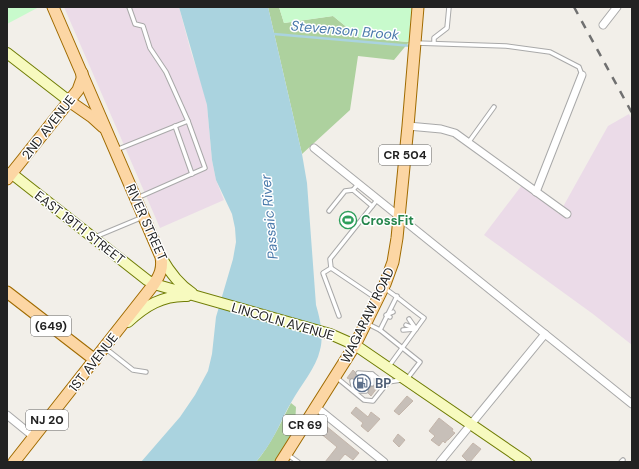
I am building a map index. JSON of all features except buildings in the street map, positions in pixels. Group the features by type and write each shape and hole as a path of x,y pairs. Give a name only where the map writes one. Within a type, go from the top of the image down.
{"main road":[{"name":"RIVER STREET","path":"53,7 161,257 179,283 196,296"},
{"name":"WAGARAW ROAD","path":"284,458 355,345 378,300 393,262 408,126 418,7"},
{"path":"7,53 69,101"},
{"name":"2ND AVENUE","path":"8,174 69,101 81,84 82,73"},
{"name":"RIVER STREET","path":"69,101 81,108 98,122 110,138"},
{"name":"EAST 19TH STREET","path":"8,174 147,280 154,284 196,296"},
{"name":"1ST AVENUE","path":"14,462 154,284 162,268 161,257"},
{"name":"(649)","path":"7,292 94,360"},
{"path":"113,336 139,312 157,301 175,296 196,296"},
{"name":"LINCOLN AVENUE","path":"196,296 330,334 355,345 526,462"}],"street":[{"path":"602,25 617,7"},
{"path":"536,192 582,75"},
{"path":"408,126 448,130 567,214"},
{"path":"314,148 632,404"},
{"path":"440,462 544,334"},
{"path":"316,407 384,462"},
{"path":"7,415 34,436"}],"lane":[{"path":"129,7 136,24 143,26 150,48 166,72 188,121 205,168 136,199"},
{"path":"434,43 434,38 447,28 449,7"},
{"path":"415,42 506,46 550,52 580,67 582,75"},
{"path":"468,143 494,107"},
{"path":"115,150 188,121"},
{"path":"175,126 192,174"},
{"path":"329,211 345,191 353,190 358,184"},
{"path":"353,190 372,206"},
{"path":"378,199 330,259 331,268 378,300"},
{"path":"93,238 144,216"},
{"path":"331,268 323,273 339,316"},
{"path":"383,288 397,296 407,306 424,318 388,367"},
{"path":"380,330 386,315 397,296"},
{"path":"386,315 393,312"},
{"path":"386,315 390,317"},
{"path":"386,315 388,322"},
{"path":"409,319 416,329"},
{"path":"335,377 364,400 373,401 391,381 406,380 420,362 380,330 366,323"},
{"path":"406,325 416,329"},
{"path":"403,330 416,329"},
{"path":"104,348 133,370 146,372"},
{"path":"358,374 372,374 386,385"},
{"path":"365,379 372,374"},
{"path":"372,374 372,384"},
{"path":"352,381 354,391"},
{"path":"354,391 359,386"},
{"path":"354,391 366,392"},
{"path":"284,458 298,462"}],"shaded area":[{"path":"64,7 179,7 207,105 212,160 216,180 224,200 160,228"},
{"path":"629,114 632,120 632,345 593,314 484,235 522,185 559,214 608,126"}],"green space":[{"path":"7,7 39,7 7,24"},
{"path":"268,7 279,7 284,23 333,16 360,38 409,42 394,60 358,56 350,110 302,154"},
{"path":"279,7 412,7 409,42 360,38 333,16 284,23"},
{"path":"291,403 296,407 294,442 281,462 256,462 271,441"}],"water":[{"name":"Passaic River","path":"179,7 268,7 302,154 307,183 316,305 322,339 318,357 312,370 290,405 271,441 256,462 141,462 180,417 195,395 208,371 212,354 216,317 233,259 236,242 232,214 216,180 212,160 207,105"}],"waterway":[{"name":"Stevenson Brook","path":"274,34 412,46"}],"railway":[{"path":"574,7 632,113"}],"place":[{"name":"CrossFit","path":"348,220"},
{"name":"BP","path":"362,383"}]}
